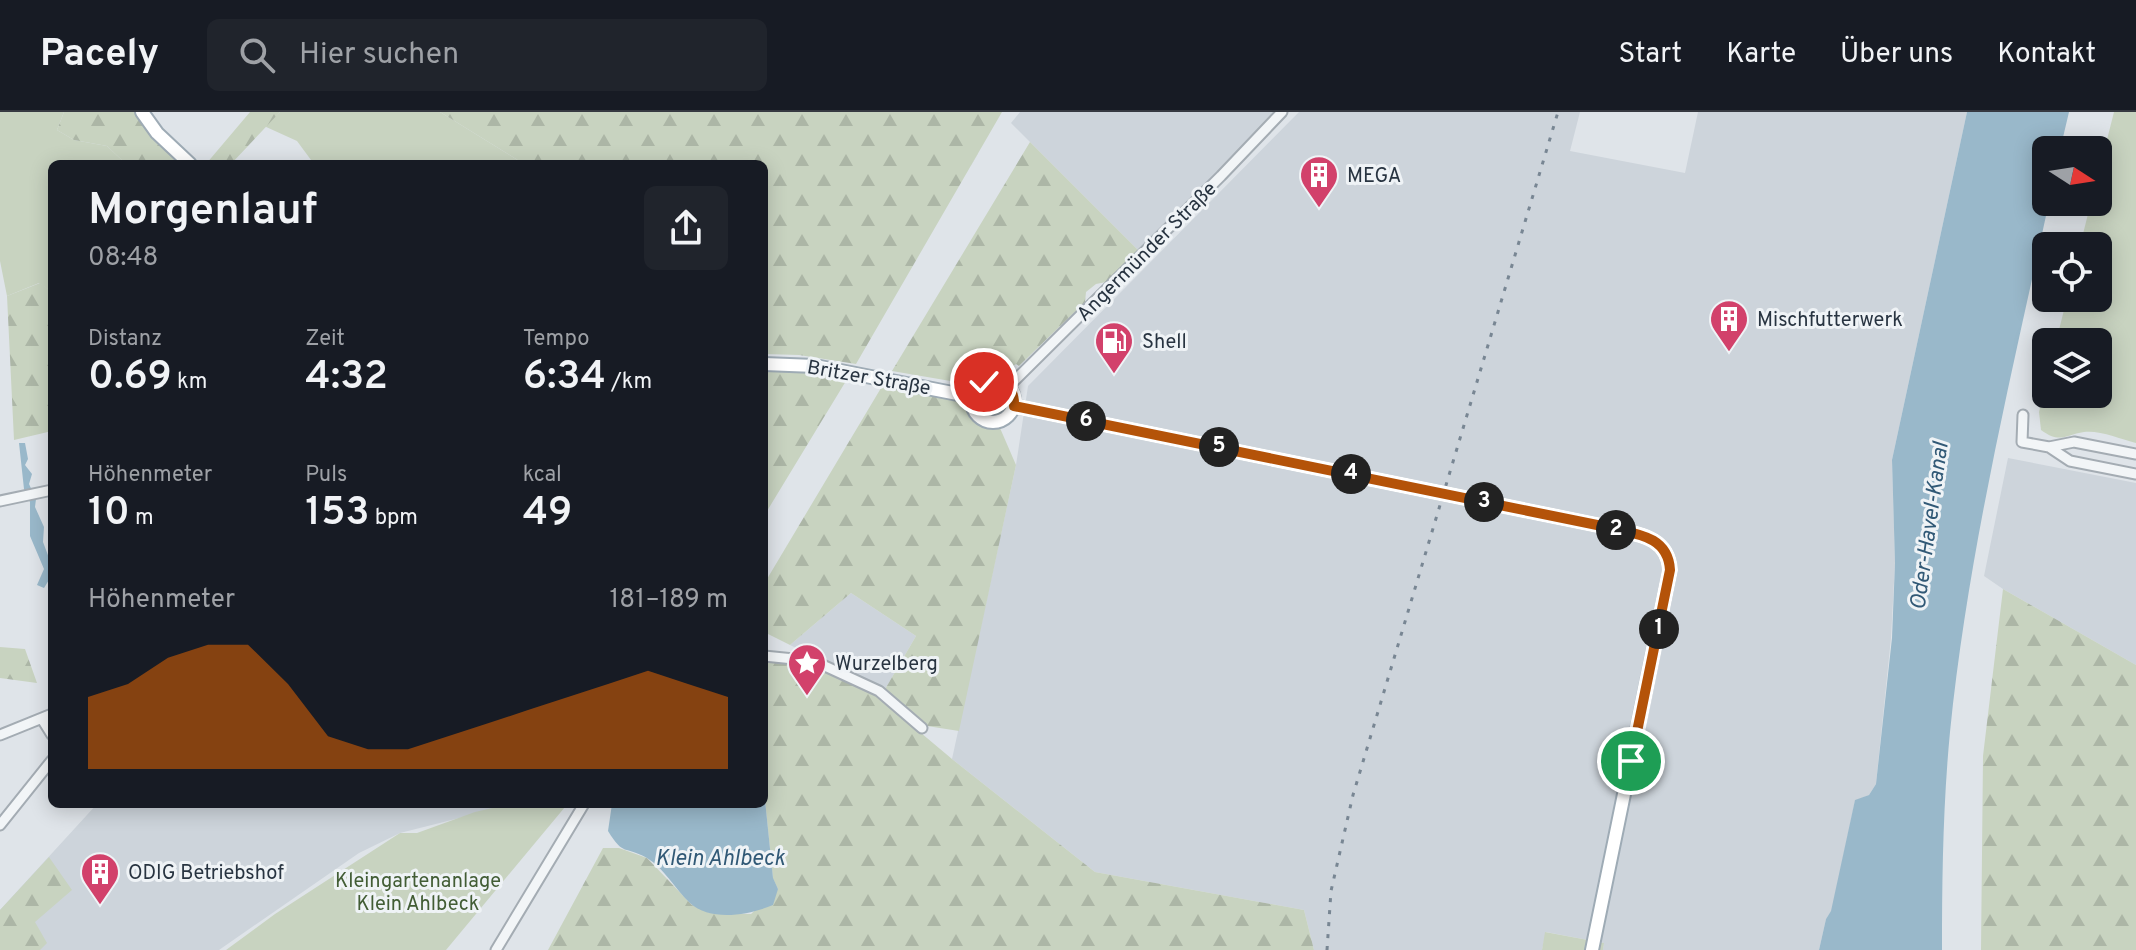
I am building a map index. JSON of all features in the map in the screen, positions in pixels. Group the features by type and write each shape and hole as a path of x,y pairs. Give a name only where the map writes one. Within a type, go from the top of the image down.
{"main road":[{"path":"142,112 157,133 186,160"},
{"name":"Britzer Straße","path":"768,364 815,366 973,397"},
{"path":"997,381 1008,387 1014,406 1006,417 991,422 977,413 973,397 984,382 997,381"},
{"path":"1014,406 1602,526 1654,540 1663,547 1669,556 1668,584 1592,950"}],"street":[{"name":"Angermünder Straße","path":"1008,387 1152,246 1282,112"},
{"path":"2023,415 2022,442 2049,447 2074,442 2136,454"},
{"path":"2070,461 2070,447 2074,442"},
{"path":"2049,447 2070,461 2136,474"},
{"path":"5,500 48,491"},
{"path":"768,656 814,661 879,691 922,728"},
{"path":"0,735 48,716"},
{"path":"42,719 48,729"},
{"path":"0,825 48,765"},
{"path":"496,950 582,808"}],"shaded area":[{"path":"1020,112 1277,112 1139,251 1011,123"},
{"path":"1299,112 1580,112 1570,151 1685,173 1698,112 1967,112 1892,460 1895,563 1891,638 1876,784 1869,795 1855,801 1832,910 1826,919 1819,950 1603,950 1604,943 1546,932 1542,950 1314,950 1304,910 1095,872 952,759 1016,465 1028,386"},
{"path":"2008,458 2136,483 2136,665 1984,576"},
{"path":"851,593 916,636 884,691 790,645"},
{"path":"93,808 499,808 400,833 359,853 219,950 0,950 0,910"}],"green space":[{"path":"0,112 64,112 57,130 74,140 107,146 122,160 48,160 48,289 39,283 7,296 0,261"},
{"path":"64,112 135,112 153,137 178,159 122,160 107,146 74,140 57,130"},
{"path":"250,112 280,112 235,160 209,160"},
{"path":"280,112 440,112 518,160 311,160 297,141 264,126"},
{"path":"440,112 1002,112 856,364 799,355 768,354 768,160 518,160"},
{"path":"2114,112 2136,112 2136,443 2090,432 2053,437 2041,430 2039,412 2040,408 2112,408 2112,328 2060,328 2064,312 2112,312 2112,232 2084,232 2088,216 2112,216 2112,136 2108,136"},
{"path":"1030,142 1139,251 1106,282 1096,284 1086,292 1085,302 1019,366 1016,364 1003,373 986,374 968,384 892,371"},
{"path":"40,283 48,289 48,432 14,440 7,296"},
{"path":"795,367 849,376 768,509 768,369"},
{"path":"884,383 964,402 981,421 1000,428 1016,465 959,731 927,726 884,691 916,636 851,593 790,645 768,634 768,577"},
{"path":"994,387 1004,391 1008,401 1004,411 994,415 984,411 980,401 984,391"},
{"path":"2003,589 2136,665 2136,950 1981,950 1983,756"},
{"path":"0,647 25,649 37,683 0,678"},
{"path":"768,660 812,665 845,678 877,696 1095,872 1304,910 1314,950 548,950 603,848 619,848 647,858 692,905 710,913 751,914 778,889 773,879 766,808"},
{"name":"Kleingartenanlage Klein Ahlbeck","path":"492,808 564,808 446,950 226,950 275,914 400,833 417,833"},
{"path":"49,857 72,890 35,922 47,943 40,950 0,950 0,910"},
{"path":"1545,932 1604,943 1603,950 1542,950"}],"water":[{"name":"Oder-Havel-Kanal","path":"1967,112 2069,112 2063,136 2032,136 2032,216 2046,216 2043,232 2032,232 2032,281 1979,532 1958,665 1943,841 1942,950 1819,950 1826,919 1831,911 1855,800 1869,795 1876,784 1892,638 1895,563 1892,460"},
{"path":"19,443 25,443 28,459 25,465 32,474 29,484 44,527 48,582 44,588 37,585 44,569 30,536 30,502 24,489"},
{"name":"Klein Ahlbeck","path":"611,808 766,808 773,878 778,889 773,905 730,915 698,909 653,862 621,848 608,831"}],"railway":[{"path":"1327,950 1331,891 1353,795 1558,112"}],"place":[{"name":"MEGA","path":"1319,209"},
{"name":"Mischfutterwerk","path":"1729,353"},
{"name":"Shell","path":"1114,375"},
{"name":"Wurzelberg","path":"807,697"},
{"name":"ODIG Betriebshof","path":"100,906"}],"route":[{"path":"984,382 997,381 1008,387 1014,406 1602,526 1654,540 1669,556 1670,570 1631,761"}]}
